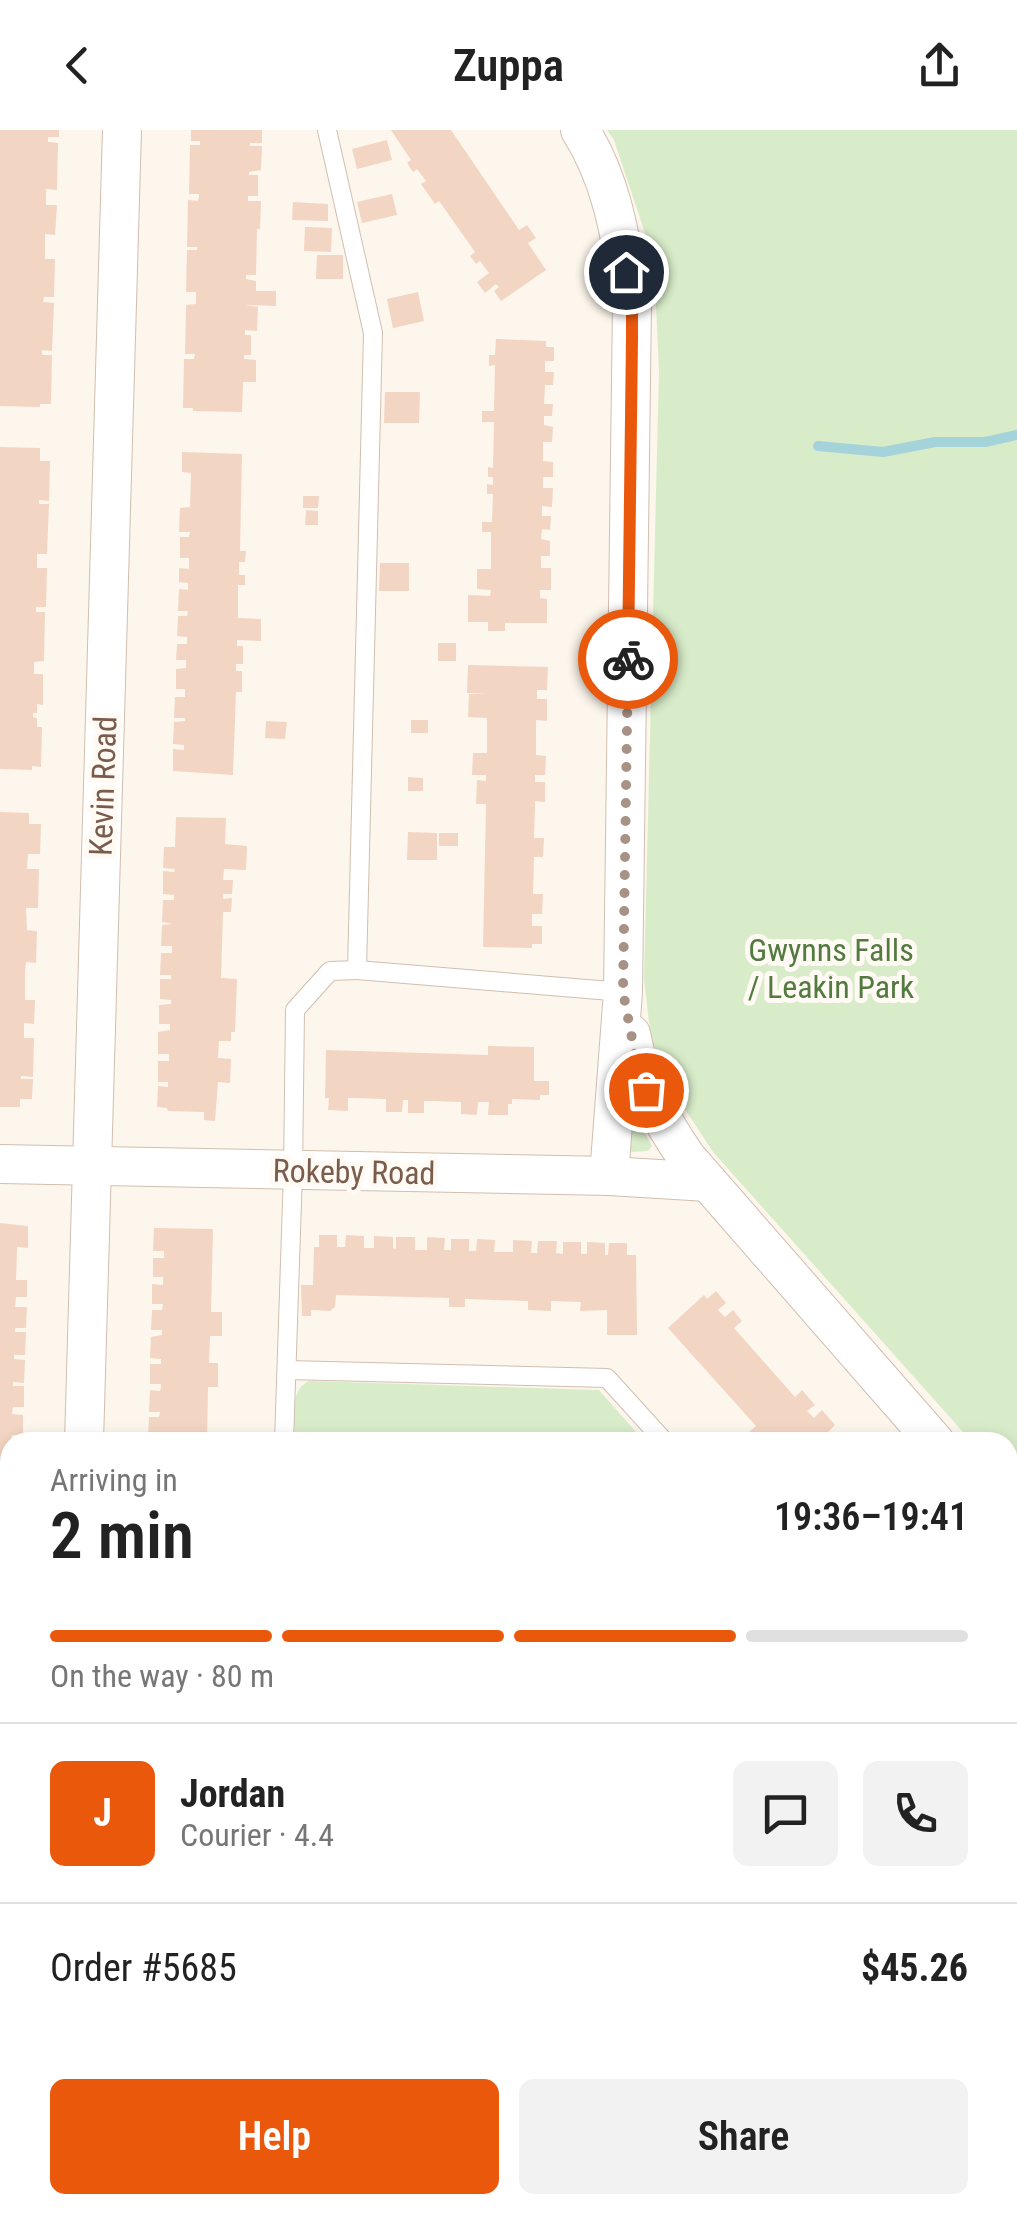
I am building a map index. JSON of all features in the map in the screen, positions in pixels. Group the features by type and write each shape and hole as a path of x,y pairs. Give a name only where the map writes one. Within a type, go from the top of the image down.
{"street":[{"name":"Kevin Road","path":"84,1432 122,130"},
{"path":"580,130 594,151 612,198 632,304 623,992 609,1176"},
{"path":"623,992 636,1059 663,1124 708,1182 927,1432"},
{"name":"Rokeby Road","path":"0,1164 609,1176 708,1182"}],"lane":[{"path":"327,130 373,333 357,970"},
{"path":"284,1432 294,1172 295,1010 330,971 623,992"},
{"path":"286,1370 607,1378 655,1432"}],"green space":[{"name":"Gwynns Falls / Leakin Park","path":"607,130 1017,130 1017,1432 963,1432 713,1152 666,1080 651,1039 644,979 659,372 654,260 614,140"},
{"path":"631,1108 652,1146 648,1151 632,1152 628,1148"},
{"path":"309,1381 599,1390 636,1432 295,1432 295,1399 302,1385"}],"building":[{"path":"0,130 59,130 59,137 48,137 48,142 58,143 57,190 46,189 46,205 57,205 55,235 45,234 45,259 55,259 54,297 44,297 43,302 54,303 52,351 42,350 42,355 52,355 51,404 40,407 0,406"},
{"path":"191,130 262,130 262,143 250,143 262,146 261,170 249,172 258,175 258,196 248,196 248,201 261,201 256,275 246,275 246,279 256,281 256,291 276,291 276,306 245,305 258,307 257,331 245,330 245,335 251,335 251,355 244,355 244,359 256,360 256,382 243,382 242,412 183,408 184,359 194,359 195,354 185,354 186,305 196,304 196,292 186,292 187,250 197,250 187,247 188,200 198,201 199,197 189,194 190,145 200,145 200,141 191,141"},
{"path":"391,130 451,130 519,230 527,225 536,238 528,243 546,270 501,301 494,291 499,287 496,284 485,293 477,282 489,273 470,256 475,252 439,201 435,204 421,184 426,181 417,169 413,172 407,163 411,160"},
{"path":"387,140 392,160 357,169 352,149"},
{"path":"392,194 397,215 362,223 357,202"},
{"path":"293,202 328,204 328,221 292,220"},
{"path":"305,227 332,228 331,252 304,251"},
{"path":"317,255 343,255 343,279 316,279"},
{"path":"418,292 424,321 393,328 387,299"},
{"path":"496,339 546,341 546,347 554,347 554,361 545,361 545,372 554,372 553,385 545,385 544,404 553,404 552,416 544,416 544,425 553,427 552,442 543,442 543,461 553,462 553,477 543,477 543,488 553,488 552,507 542,506 542,516 551,516 550,530 542,529 541,539 550,541 550,556 541,556 541,568 551,568 551,590 540,590 540,598 547,599 547,623 505,623 505,631 488,631 488,622 468,622 468,595 490,596 491,590 477,589 477,569 491,569 491,532 482,532 482,522 492,522 493,494 487,494 487,484 493,485 488,467 493,468 494,422 482,422 482,411 494,411 495,365 489,366 489,355 495,355"},
{"path":"385,392 420,392 419,423 384,423"},
{"path":"0,447 40,448 40,461 50,461 49,501 39,500 39,504 49,504 47,554 37,554 37,568 47,568 46,607 36,607 36,612 45,612 44,661 34,662 34,674 43,674 43,705 37,704 37,713 33,713 37,727 42,727 41,767 32,766 32,770 0,769"},
{"path":"182,452 242,454 240,551 246,551 245,562 239,562 239,575 245,575 245,585 238,585 238,618 261,619 261,641 237,640 237,646 243,646 243,664 236,664 236,671 242,671 242,692 236,692 233,775 173,771 173,749 184,750 184,745 173,744 174,722 185,721 174,718 175,697 185,697 185,689 176,689 176,669 186,668 186,660 176,660 177,644 187,644 187,637 177,636 178,616 187,616 188,611 178,611 179,589 188,590 188,583 179,582 179,568 189,569 189,558 180,558 180,537 189,537 190,532 179,532 180,508 190,507 191,473 182,472"},
{"path":"303,496 319,496 318,508 303,508"},
{"path":"306,510 318,511 318,525 305,525"},
{"path":"380,563 409,563 409,591 379,591"},
{"path":"438,643 456,643 456,661 438,661"},
{"path":"468,665 548,667 547,690 537,690 537,699 547,699 547,721 536,720 536,755 546,756 545,775 535,775 535,782 545,782 545,802 535,801 534,838 544,838 543,857 534,857 533,894 543,894 542,914 532,914 532,926 542,926 542,944 532,944 532,948 483,947 486,804 476,804 477,780 486,781 486,775 472,775 473,753 487,753 487,718 468,717 469,694 488,693 467,693"},
{"path":"411,720 428,720 428,733 411,733"},
{"path":"266,721 287,722 285,739 265,738"},
{"path":"408,777 423,778 423,791 408,791"},
{"path":"0,812 29,813 29,824 41,824 40,854 28,854 27,869 39,869 38,908 26,908 27,930 37,931 36,963 26,962 25,973 25,1000 35,1000 34,1024 24,1023 24,1038 34,1038 33,1077 21,1079 33,1079 32,1099 20,1099 20,1107 0,1107"},
{"path":"176,817 226,818 225,844 247,846 246,870 224,869 223,880 233,880 232,894 223,894 223,899 232,898 231,912 223,912 221,978 237,979 235,1032 231,1032 231,1041 219,1041 218,1058 231,1059 230,1083 218,1082 215,1121 204,1120 204,1112 157,1107 158,1086 168,1087 168,1082 158,1082 158,1061 169,1061 169,1054 158,1054 158,1032 170,1030 170,1024 159,1024 159,1005 171,1004 171,1000 160,999 160,979 171,979 171,975 160,975 161,953 172,953 172,946 161,946 162,925 173,924 162,922 163,900 174,900 174,895 163,894 163,871 175,869 163,868 164,847 175,847"},
{"path":"408,832 437,833 437,860 407,860"},
{"path":"439,833 458,833 458,846 439,846"},
{"path":"488,1046 534,1047 534,1081 549,1081 549,1095 540,1095 540,1100 512,1099 508,1115 488,1115 489,1102 478,1102 477,1115 461,1114 461,1102 432,1101 424,1101 424,1113 408,1113 408,1100 403,1100 402,1112 386,1112 386,1099 353,1098 348,1098 348,1111 328,1110 326,1050 488,1055"},
{"path":"0,1223 28,1226 28,1248 17,1247 16,1280 27,1280 27,1297 16,1297 15,1307 27,1307 26,1328 15,1328 15,1332 26,1332 25,1355 14,1355 14,1359 25,1360 24,1383 13,1382 13,1386 24,1386 24,1407 13,1407 12,1414 23,1415 23,1432 0,1432"},
{"path":"154,1228 213,1229 211,1312 222,1312 222,1336 210,1336 209,1363 218,1363 218,1387 208,1387 207,1432 148,1432 149,1417 159,1417 160,1412 149,1412 150,1390 160,1391 161,1387 150,1384 150,1364 161,1364 161,1359 150,1358 151,1337 162,1335 162,1330 151,1330 152,1310 162,1310 163,1304 152,1304 152,1284 163,1285 163,1277 153,1277 153,1258 164,1258 164,1251 153,1251"},
{"path":"319,1235 337,1235 337,1247 345,1247 346,1235 364,1236 364,1248 374,1248 374,1236 393,1237 396,1249 396,1237 415,1237 415,1250 427,1250 427,1237 445,1238 444,1250 451,1250 451,1239 469,1239 469,1251 476,1251 477,1239 495,1240 494,1252 513,1252 513,1240 532,1241 531,1253 537,1253 538,1241 557,1241 556,1253 563,1254 563,1242 581,1242 581,1254 587,1254 587,1242 605,1243 605,1255 609,1243 627,1243 627,1255 636,1255 637,1335 607,1335 607,1310 580,1311 581,1302 551,1301 551,1311 528,1310 528,1301 465,1299 465,1307 449,1307 449,1298 336,1295 335,1307 330,1311 311,1310 311,1316 302,1316 301,1285 313,1285 314,1247 319,1247"},
{"path":"716,1291 726,1303 718,1310 725,1317 733,1310 742,1321 734,1328 795,1397 802,1390 815,1405 807,1411 814,1418 822,1410 835,1425 828,1432 749,1432 756,1426 668,1328 704,1295 707,1299"}],"waterway":[{"path":"818,446 883,452 935,442 985,442 1017,435"}],"way so far":[{"path":"628,659 623,992 646,1090"}],"route":[{"path":"626,272 632,304 628,659"}]}
